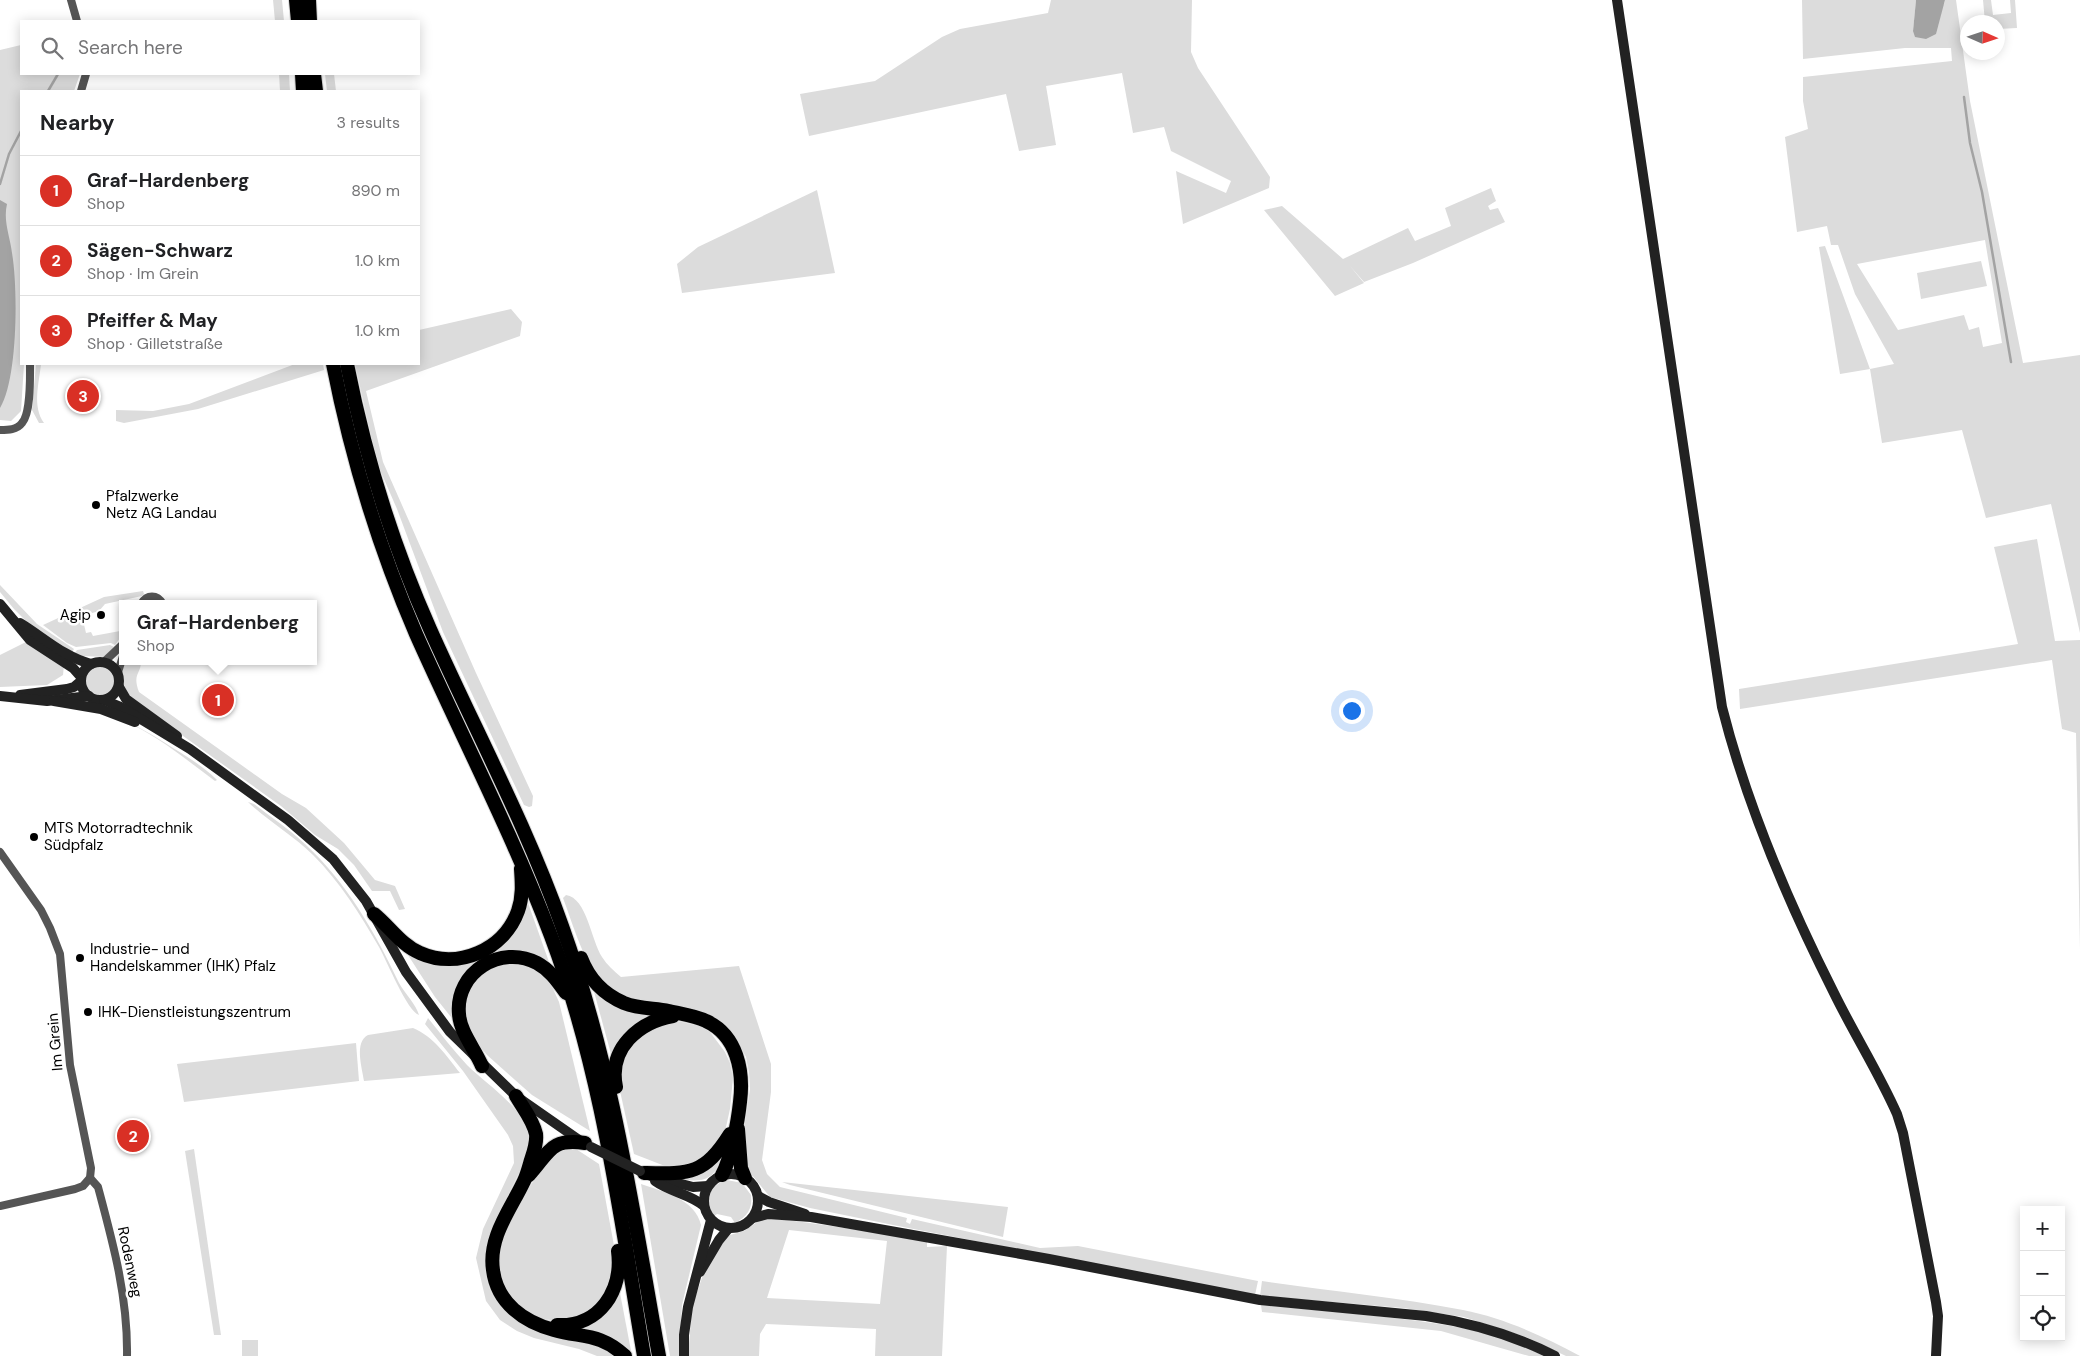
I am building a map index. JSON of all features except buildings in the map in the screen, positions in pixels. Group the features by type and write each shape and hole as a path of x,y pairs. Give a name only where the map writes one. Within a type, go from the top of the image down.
{"highway":[{"path":"296,0 298,20"},
{"path":"309,0 310,20"},
{"path":"302,75 303,90"},
{"path":"314,75 316,90"},
{"path":"333,365 355,459 385,554 416,633 521,860 552,940 573,1002 600,1112 644,1356"},
{"path":"346,365 374,476 410,580 429,627 535,856 563,928 598,1038 617,1127 659,1356"},
{"path":"374,914 389,927 401,942 418,953 442,959 470,957 494,944 518,912 522,892 521,860"},
{"path":"563,928 577,948 589,975 609,996 637,1007 695,1017 712,1024 725,1037 735,1052 742,1076 742,1090 737,1123 726,1167 722,1175"},
{"path":"482,1066 461,1027 458,1012 460,998 466,983 485,964 498,958 511,957 536,962 552,975 573,1002"},
{"path":"617,1127 617,1093 614,1070 619,1052 630,1036 646,1024 661,1018 681,1015"},
{"path":"516,1096 532,1122 536,1136 534,1151 525,1179 495,1242 492,1262 498,1289 509,1305 522,1316 555,1330 596,1338 612,1346 624,1356"},
{"path":"642,1172 678,1174 700,1168 718,1152 737,1123"},
{"path":"737,1123 741,1168 745,1178"},
{"path":"525,1179 557,1144 568,1142 588,1145"},
{"path":"542,1325 565,1325 580,1322 598,1311 607,1302 614,1290 619,1274 620,1216"}],"main road":[{"path":"1617,0 1722,707 1734,756 1781,877 1833,992 1897,1114 1903,1133 1937,1309 1936,1356"},
{"path":"0,604 30,640 73,668 81,679 83,690 95,700 104,700 112,697 119,688 120,682 118,672 114,667 104,662 91,664 86,667 81,679 74,687 4,696"},
{"path":"13,619 61,651 91,664"},
{"path":"119,688 126,698 172,730 190,749"},
{"path":"4,696 84,705 118,714 165,739 190,749"},
{"path":"54,701 76,696 89,696"},
{"path":"104,700 121,707 190,749 275,810 321,848 352,882 374,914 396,954 430,1007 450,1032 482,1066 516,1096 588,1145 642,1172 682,1185 708,1186"},
{"path":"642,1172 663,1187 704,1206"},
{"path":"753,1218 758,1204 758,1196 753,1186 745,1178 736,1174 722,1175 708,1186 704,1195 704,1206 711,1220 717,1225 728,1229 740,1228 753,1218 768,1214 811,1217 1260,1300 1450,1320 1507,1335 1555,1356"},
{"path":"758,1196 769,1202 811,1217"},
{"path":"684,1356 686,1316 711,1220"},
{"path":"695,1280 728,1229"}],"street":[{"path":"71,0 77,20"},
{"path":"81,90 86,75"},
{"path":"0,430 10,430 21,425 27,408 30,365"},
{"path":"144,600 151,596 160,600"},
{"path":"104,662 119,648"},
{"path":"118,672 120,665"},
{"name":"Im Grein","path":"0,852 41,910 60,954 70,1065 90,1156 92,1168 90,1178"},
{"path":"0,1206 75,1189 83,1186 90,1178"},
{"name":"Rodenweg","path":"90,1178 98,1187 120,1268 128,1332 127,1356"}],"shaded area":[{"path":"273,0 282,0 284,20 275,20"},
{"path":"1051,0 1192,0 1191,52 1198,68 1270,177 1269,188 1183,224 1176,171 1226,193 1231,181 1171,151 1164,127 1133,133 1122,73 1046,86 1056,145 1019,151 1006,94 809,136 800,94 875,81 942,37 960,29 1048,13"},
{"path":"1802,0 1916,0 1913,31 1944,4 1945,0 1956,0 1960,29 1960,60 1964,60 1970,101 2023,363 2080,355 2080,633 2051,504 1986,518 1962,430 1882,443 1870,369 1894,364 1855,294 1838,245 1831,245 1827,226 1797,232 1785,137 1808,129 1803,101 1803,77 1952,61 1951,48 1905,48 1803,59","holes":["1985,240 2002,343 1983,347 1979,327 1969,330 1964,315 1898,330 1857,264"]},
{"path":"1916,0 1945,0 1936,34 1926,39 1915,37 1913,31"},
{"path":"1983,0 1991,0 1993,15 1984,15"},
{"path":"2010,0 2015,0 2017,28 2005,29 2005,15 1993,15 2011,13"},
{"path":"20,45 20,75 80,75 74,90 20,90 20,365 24,365 21,411 11,421 0,420 0,50"},
{"path":"279,75 289,75 290,90 280,90"},
{"path":"325,75 334,75 336,90 327,90"},
{"path":"1491,188 1496,201 1488,206 1490,210 1498,208 1505,222 1413,263 1364,282 1350,266 1364,283 1335,296 1264,210 1282,206 1343,259 1408,228 1415,241 1451,226 1445,208"},
{"path":"817,190 835,273 682,293 677,264 698,247"},
{"path":"0,200 7,204 6,222 14,268 16,309 10,376 6,394 0,408"},
{"path":"1825,246 1870,369 1840,374 1819,247"},
{"path":"1981,261 1987,286 1921,299 1917,273"},
{"path":"511,309 522,322 520,336 366,391 383,462 476,673 533,796 532,806 529,807 524,805 443,632 397,509 377,463 355,365 420,365 420,330"},
{"path":"36,365 41,365 37,402 40,416 44,423 39,423 32,410"},
{"path":"292,365 323,365 324,370 198,409 124,423 116,421 116,410 153,411 189,404"},
{"path":"2037,539 2055,641 2080,640 2080,950 2076,733 2062,729 2052,660 1740,709 1739,689 2018,644 1994,547"},
{"path":"0,585 37,624 74,649 71,654 31,626 0,592"},
{"path":"143,591 144,594 105,604 99,611 82,616 86,633 91,632 93,636 119,631 119,640 115,645 111,643 76,647 67,643 43,625 104,597"},
{"path":"28,641 64,665 63,675 47,685 0,687 0,655"},
{"path":"110,645 114,647 104,657 83,656 75,653 77,650"},
{"path":"100,665 110,670 115,680 110,690 100,695 90,690 85,680 90,670"},
{"path":"123,665 140,665 136,681 139,692 282,794 306,808 344,843 375,880 395,886 405,909 399,910 390,891 372,891 354,865 338,849 315,835 281,806 130,698 122,681"},
{"path":"49,703 85,708 114,716 128,722 143,729 190,759 217,780 215,781 170,747 134,725 95,711"},
{"path":"248,802 254,804 299,839 334,875 370,927 399,983 419,1015 409,1005 372,935 332,876 305,848"},
{"path":"566,895 573,898 584,911 598,950 608,965 621,977 739,966 771,1064 771,1092 762,1160 767,1174 780,1187 907,1218 906,1222 910,1224 912,1219 1040,1248 1078,1246 1258,1281 1255,1295 893,1225 810,1208 770,1197 747,1169 744,1129 750,1089 749,1073 746,1057 739,1044 730,1031 643,1006 626,999 602,984 590,966 580,943 563,898"},
{"path":"527,900 549,962 540,957 524,953 509,954 483,960 455,1022 435,997 406,952 480,957"},
{"path":"507,960 538,970 549,980 559,1002 590,1131 532,1095 487,1055 468,1033 463,1003 477,974"},
{"path":"593,988 656,1014 612,1056 611,1054"},
{"path":"428,1018 467,1065 522,1117 530,1138 530,1148 499,1215 486,1254 486,1273 491,1291 502,1308 529,1327 544,1332 584,1339 618,1356 597,1356 579,1349 534,1338 517,1331 500,1320 486,1301 476,1258 483,1229 514,1163 513,1146 508,1135 463,1071 425,1024"},
{"path":"677,1021 700,1026 710,1032 725,1052 730,1063 733,1078 730,1109 726,1127 720,1140 710,1154 697,1163 670,1168 634,1154 620,1091 623,1056 646,1029"},
{"path":"413,1028 433,1041 460,1073 364,1081 360,1049 364,1038 368,1035"},
{"path":"356,1043 359,1081 184,1102 177,1064"},
{"path":"559,1148 576,1149 599,1164 615,1251 611,1282 598,1304 579,1317 556,1320 534,1316 514,1303 502,1283 498,1256 500,1243 512,1216 538,1175"},
{"path":"194,1149 221,1335 214,1335 185,1151"},
{"path":"725,1151 717,1168 708,1177 702,1180 677,1179"},
{"path":"727,1180 742,1183 751,1195 751,1204 748,1212 735,1223 731,1217 717,1214 714,1216 710,1205 709,1199 712,1190 721,1182"},
{"path":"782,1182 1008,1207 1003,1237 790,1185"},
{"path":"641,1184 669,1194 685,1203 698,1216 701,1225 682,1305 679,1356 670,1356"},
{"path":"766,1218 826,1225 927,1242 927,1247 947,1246 942,1356 875,1356 876,1329 766,1324 760,1334 759,1356 688,1356 692,1306 703,1275 723,1240 730,1235 744,1231","holes":["789,1230 887,1241 880,1304 767,1298"]},
{"path":"1262,1281 1413,1301 1478,1313 1523,1328 1580,1356 1566,1356 1526,1337 1464,1317 1403,1308 1260,1296"},
{"path":"619,1293 632,1356 580,1329 579,1326"},
{"path":"1261,1305 1377,1316 1452,1326 1508,1340 1544,1356 1529,1356 1441,1331 1262,1312"},
{"path":"242,1340 258,1340 258,1356 242,1356"}],"waterway":[{"path":"49,90 57,75"},
{"path":"1964,97 1970,143 1982,192 2011,362"},
{"path":"0,184 9,154 20,133"}],"place":[{"name":"Pfeiffer & May","path":"83,396"},
{"name":"Pfalzwerke Netz AG Landau","path":"96,505"},
{"name":"Agip","path":"101,615"},
{"name":"Graf-Hardenberg","path":"218,700"},
{"name":"MTS Motorradtechnik Südpfalz","path":"34,837"},
{"name":"Industrie- und Handelskammer (IHK) Pfalz","path":"80,958"},
{"name":"IHK-Dienstleistungszentrum","path":"88,1012"},
{"name":"Sägen-Schwarz","path":"133,1136"}]}
